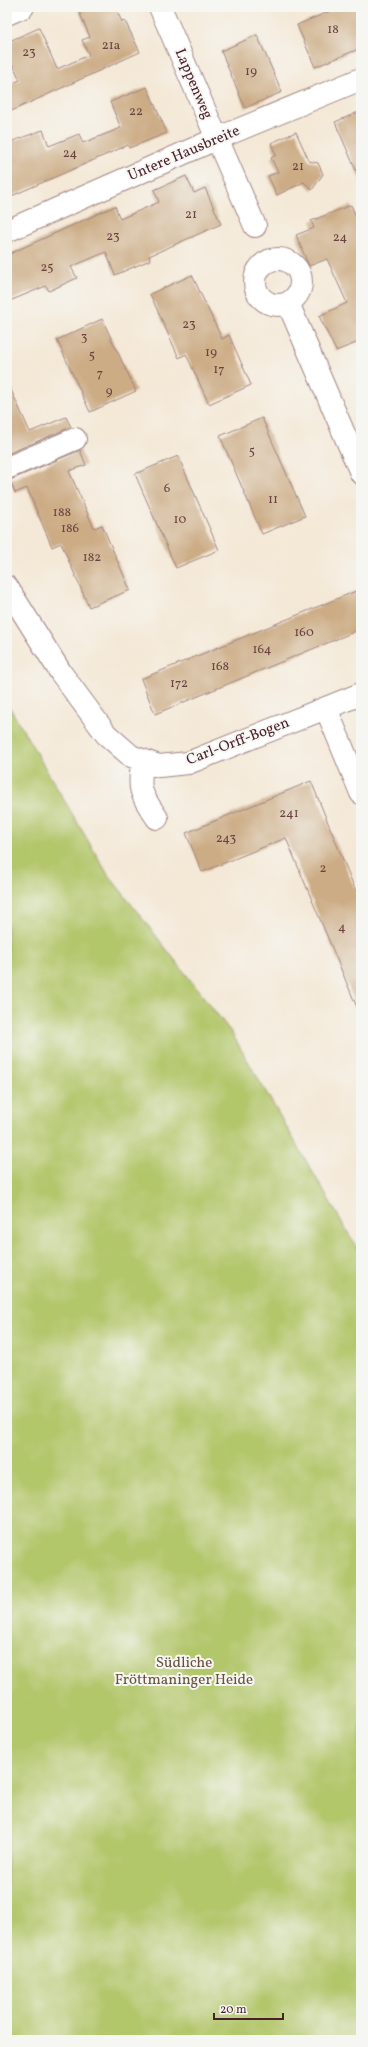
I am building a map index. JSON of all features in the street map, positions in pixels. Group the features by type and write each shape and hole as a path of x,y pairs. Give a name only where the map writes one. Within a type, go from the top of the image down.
{"street":[{"path":"7,14 23,7"},
{"name":"Lappenweg","path":"160,7 255,226"},
{"name":"Untere Hausbreite","path":"7,230 216,139 361,79"},
{"path":"288,303 361,473"},
{"path":"7,468 75,439"},
{"name":"Carl-Orff-Bogen","path":"7,587 61,672 106,734 131,756 159,766 188,763 361,694"},
{"path":"326,708 361,793"},
{"path":"142,760 140,775 141,793 157,818"}],"green space":[{"name":"Südliche Fröttmaninger Heide","path":"7,703 107,873 231,1032 361,1255 361,2040 7,2040"}],"building":[{"path":"77,7 115,7 122,22 125,21 140,52 7,113 7,86 20,80 7,52 7,42 39,28 57,69 89,55 82,40 90,37"},
{"path":"340,7 361,7 361,48 315,67 297,25"},
{"path":"257,35 282,92 245,108 221,51"},
{"path":"147,87 167,133 129,148 128,145 7,198 7,143 43,130 49,146 79,134 83,143 121,128 110,102"},
{"path":"361,111 361,182 335,122"},
{"path":"296,132 309,161 318,163 323,174 312,190 304,182 277,195 268,176 278,172 271,158 276,155 271,143"},
{"path":"186,176 194,193 205,188 221,224 149,256 150,260 115,275 106,252 71,267 77,278 49,291 46,286 7,302 7,255 115,206 120,219 159,202 154,190"},
{"path":"351,205 361,228 361,341 336,351 319,316 347,303 327,259 309,266 296,235 314,228 311,221"},
{"path":"192,275 222,339 229,335 251,385 209,404 186,354 179,358 150,294"},
{"path":"102,319 136,391 90,412 57,340"},
{"path":"7,381 30,432 66,417 71,427 7,454"},
{"path":"262,418 305,516 262,534 220,436"},
{"path":"80,450 86,465 69,471 94,528 102,525 130,590 89,607 61,543 52,547 27,488 15,493 10,480"},
{"path":"178,456 219,550 176,568 135,474"},
{"path":"361,589 361,629 155,714 141,679"},
{"path":"311,781 361,904 361,1017 286,838 202,872 186,833"}]}
